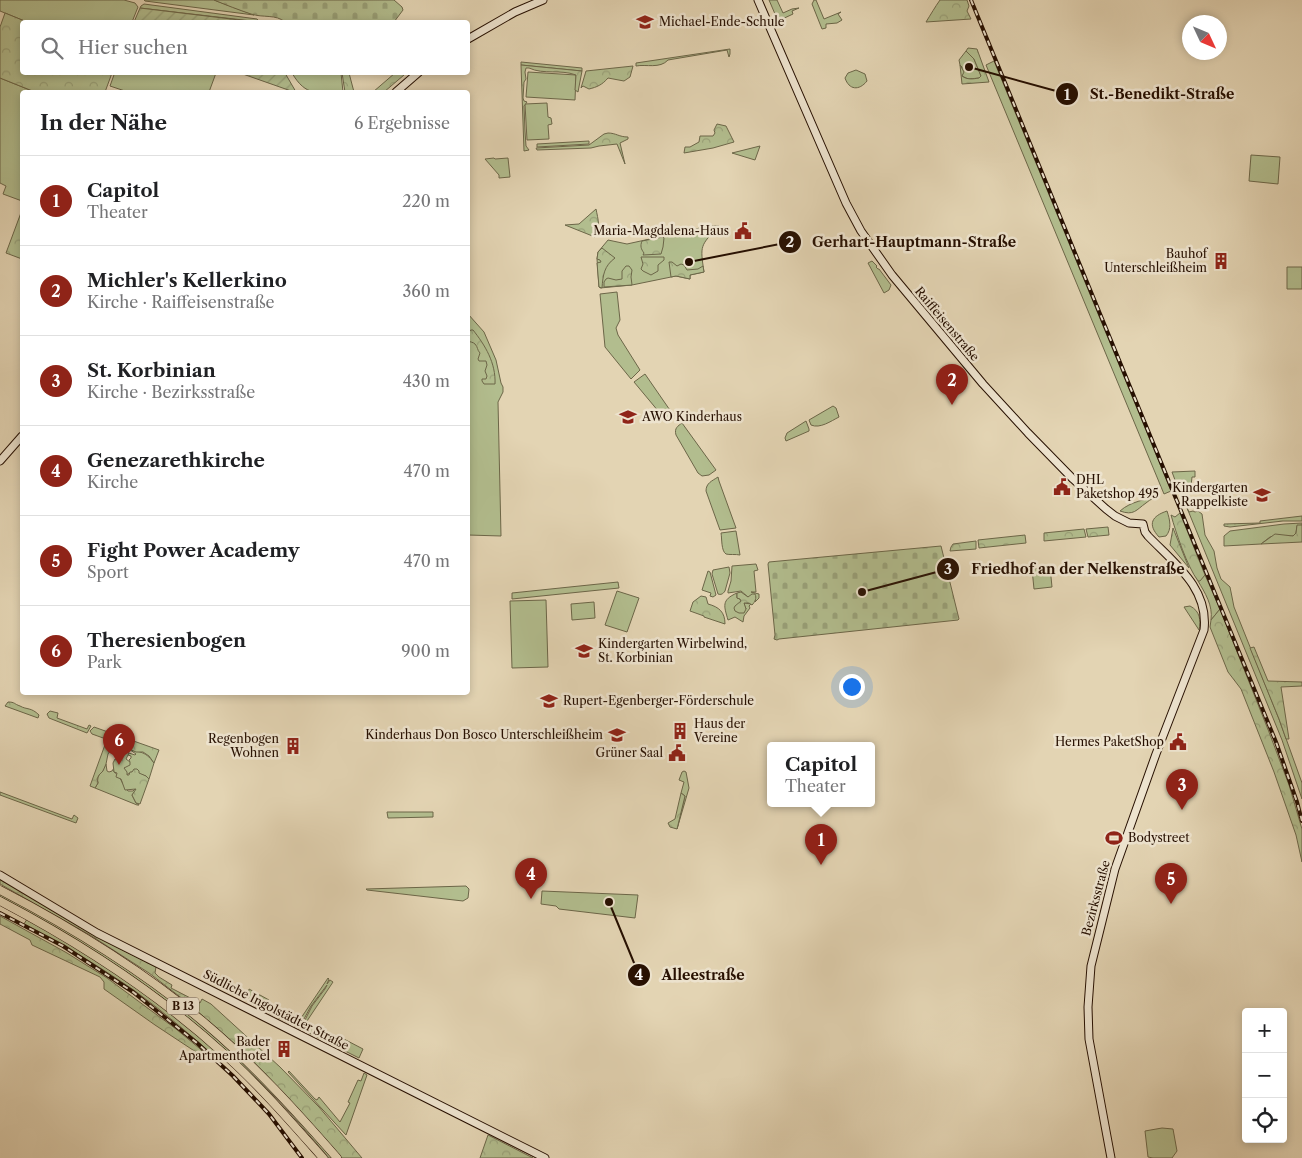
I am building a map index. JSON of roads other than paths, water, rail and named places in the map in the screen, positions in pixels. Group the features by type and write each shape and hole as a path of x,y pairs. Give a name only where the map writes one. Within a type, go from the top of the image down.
{"main road":[{"name":"B 13","path":"0,890 88,938 135,969 206,1024 272,1086 337,1158"},
{"name":"B 13","path":"0,901 98,957 164,1003 244,1072 323,1158"}],"street":[{"path":"470,38 515,12 543,0"},
{"name":"Raiffeisenstraße","path":"758,0 846,203 878,257 986,387 1028,433 1073,479 1106,509 1129,523 1143,524 1148,536 1184,572 1199,598"},
{"path":"398,90 416,75"},
{"path":"0,461 20,438"},
{"name":"Bezirksstraße","path":"1111,1158 1089,1039 1088,1005 1091,966 1115,869 1204,630 1205,616 1199,598"},
{"name":"Südliche Ingolstädter Straße","path":"0,875 97,933 546,1158"}],"railway":[{"path":"971,0 1276,742 1302,821"},
{"path":"0,913 63,946 133,992 197,1043 233,1076 269,1114 302,1158"}],"place":[{"name":"Michael-Ende-Schule","path":"645,22"},
{"name":"St.-Benedikt-Straße","path":"969,67"},
{"name":"Maria-Magdalena-Haus","path":"743,231"},
{"name":"Bauhof Unterschleißheim","path":"1221,261"},
{"name":"Gerhart-Hauptmann-Straße","path":"689,262"},
{"name":"Michler's Kellerkino","path":"952,405"},
{"name":"AWO Kinderhaus","path":"628,417"},
{"name":"DHL Paketshop 495","path":"1062,487"},
{"name":"Kindergarten Rappelkiste","path":"1262,495"},
{"name":"Friedhof an der Nelkenstraße","path":"862,592"},
{"name":"Kindergarten Wirbelwind, St. Korbinian","path":"584,651"},
{"name":"Rupert-Egenberger-Förderschule","path":"549,701"},
{"name":"Haus der Vereine","path":"680,731"},
{"name":"Kinderhaus Don Bosco Unterschleißheim","path":"617,735"},
{"name":"Hermes PaketShop","path":"1178,742"},
{"name":"Regenbogen Wohnen","path":"293,746"},
{"name":"Grüner Saal","path":"677,753"},
{"name":"Theresienbogen","path":"119,765"},
{"name":"St. Korbinian","path":"1182,810"},
{"name":"Bodystreet","path":"1114,838"},
{"name":"Capitol","path":"821,865"},
{"name":"Genezarethkirche","path":"531,899"},
{"name":"Alleestraße","path":"609,902"},
{"name":"Fight Power Academy","path":"1171,904"},
{"name":"Bader Apartmenthotel","path":"284,1049"}]}
